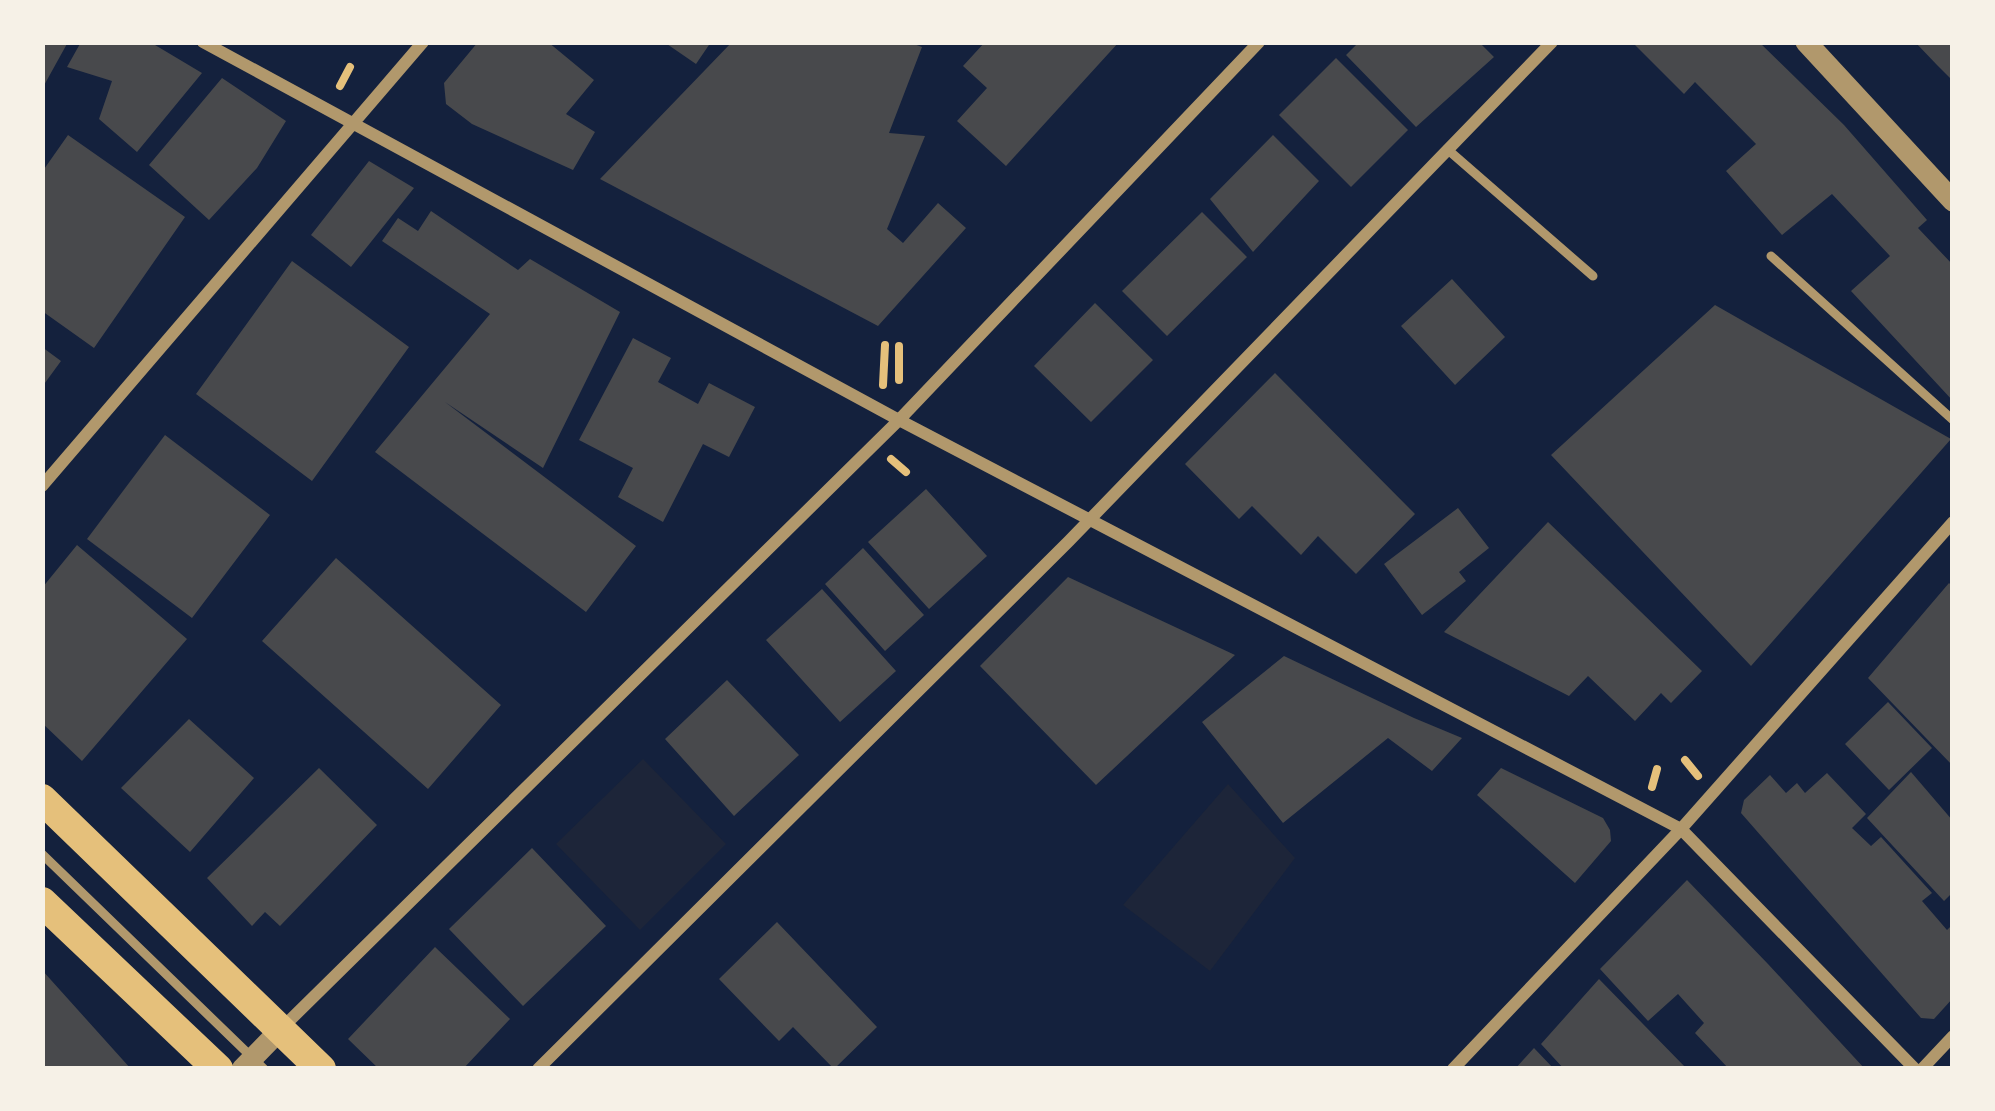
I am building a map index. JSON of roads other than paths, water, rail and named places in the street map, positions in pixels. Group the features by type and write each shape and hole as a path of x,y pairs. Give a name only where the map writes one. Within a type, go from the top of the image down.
{"main road":[{"path":"42,799 283,1027 321,1069"},
{"path":"42,902 218,1069"}],"street":[{"path":"203,42 899,420 1681,829 1918,1069 1953,1036"},
{"path":"42,487 423,42"},
{"path":"253,1064 283,1027 899,420 1259,42"},
{"path":"538,1069 1092,517 1552,42"},
{"path":"1806,42 1953,201"},
{"path":"1453,1069 1681,829 1953,522"}],"lane":[{"path":"1448,149 1593,276"},
{"path":"1771,256 1953,420"},
{"path":"42,854 253,1064"}]}
